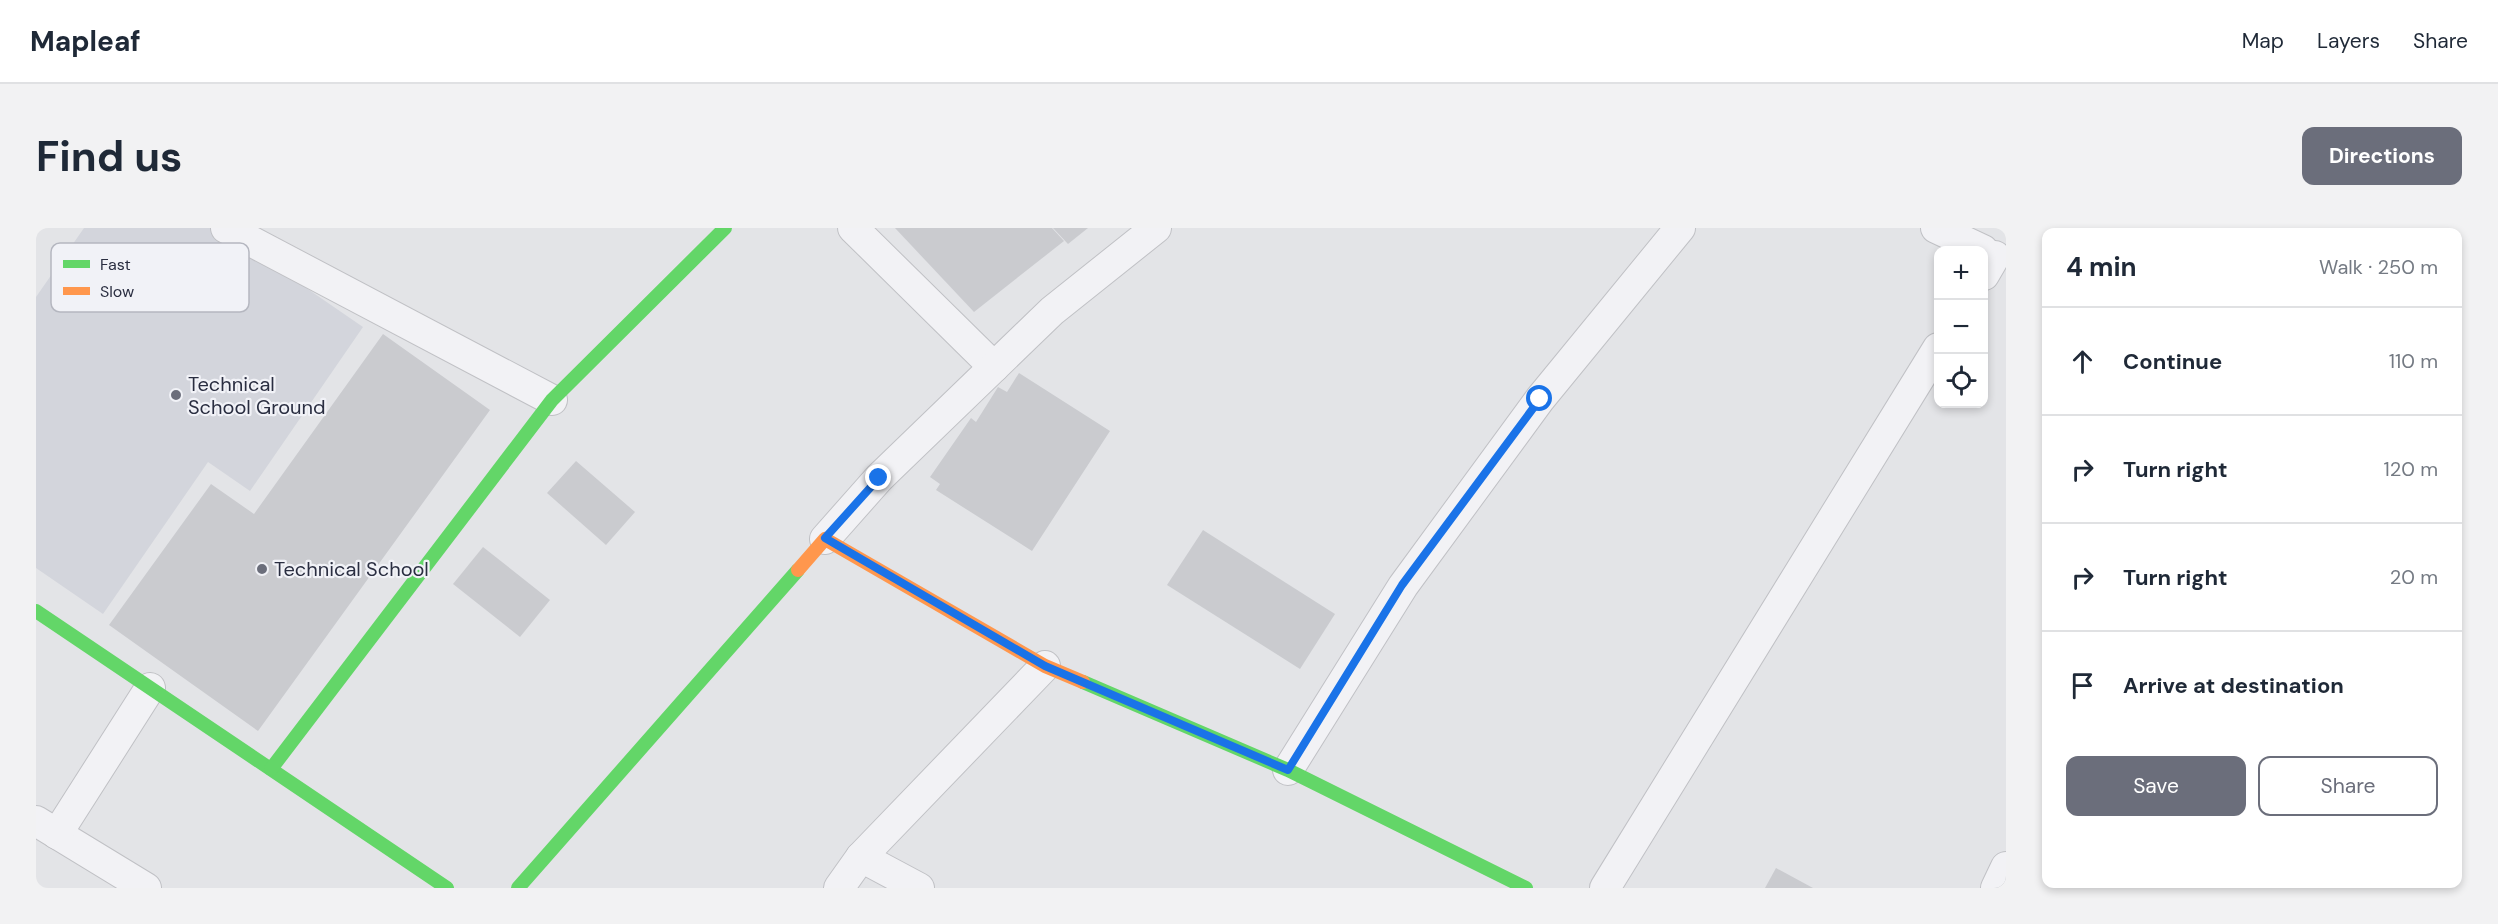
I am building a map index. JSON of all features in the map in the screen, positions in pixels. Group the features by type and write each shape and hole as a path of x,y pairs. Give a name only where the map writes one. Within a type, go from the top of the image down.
{"street":[{"path":"226,228 552,400"},
{"path":"270,769 552,400 725,228"},
{"path":"853,228 994,367"},
{"path":"518,888 879,478 1052,311 1156,228"},
{"path":"1288,770 1402,585 1540,399 1680,228"},
{"path":"1936,228 1990,259"},
{"path":"1605,888 1934,354"},
{"path":"825,538 1045,666 1288,770 1526,888"},
{"path":"36,611 447,888"},
{"path":"839,888 861,857 1045,666"},
{"path":"146,888 46,828 150,688"},
{"path":"861,857 919,888"},
{"path":"1996,888 2006,867"}],"shaded area":[{"name":"Technical School Ground","path":"84,228 219,228 241,243 74,243"},
{"name":"Technical School Ground","path":"249,249 363,327 250,491 208,462 103,614 36,568 36,297 51,275 51,312 249,312"}],"building":[{"path":"895,228 1052,228 1064,241 974,312"},
{"path":"1053,228 1088,228 1068,244"},
{"name":"Technical School","path":"383,334 490,410 258,731 109,625 211,484 254,514"},
{"path":"1019,373 1110,431 1032,551 936,490 940,484 930,477 971,418 976,422 998,387 1007,392"},
{"path":"576,461 635,512 606,545 547,493"},
{"path":"1203,530 1335,614 1300,669 1167,585"},
{"path":"483,547 550,600 520,637 453,584"},
{"path":"1776,868 1813,888 1765,888"}],"traffic: fast":[{"path":"271,769 552,400 725,228"},
{"path":"518,888 798,570"},
{"path":"36,611 447,888"},
{"path":"1083,682 1288,770 1526,888"}],"traffic: slow":[{"path":"798,570 825,539 1045,666 1083,682"}],"place":[{"name":"Technical School Ground","path":"176,395"},
{"name":"Technical School","path":"262,569"}],"route":[{"path":"879,478 825,538 1045,666 1288,770 1402,585 1540,399"}]}
